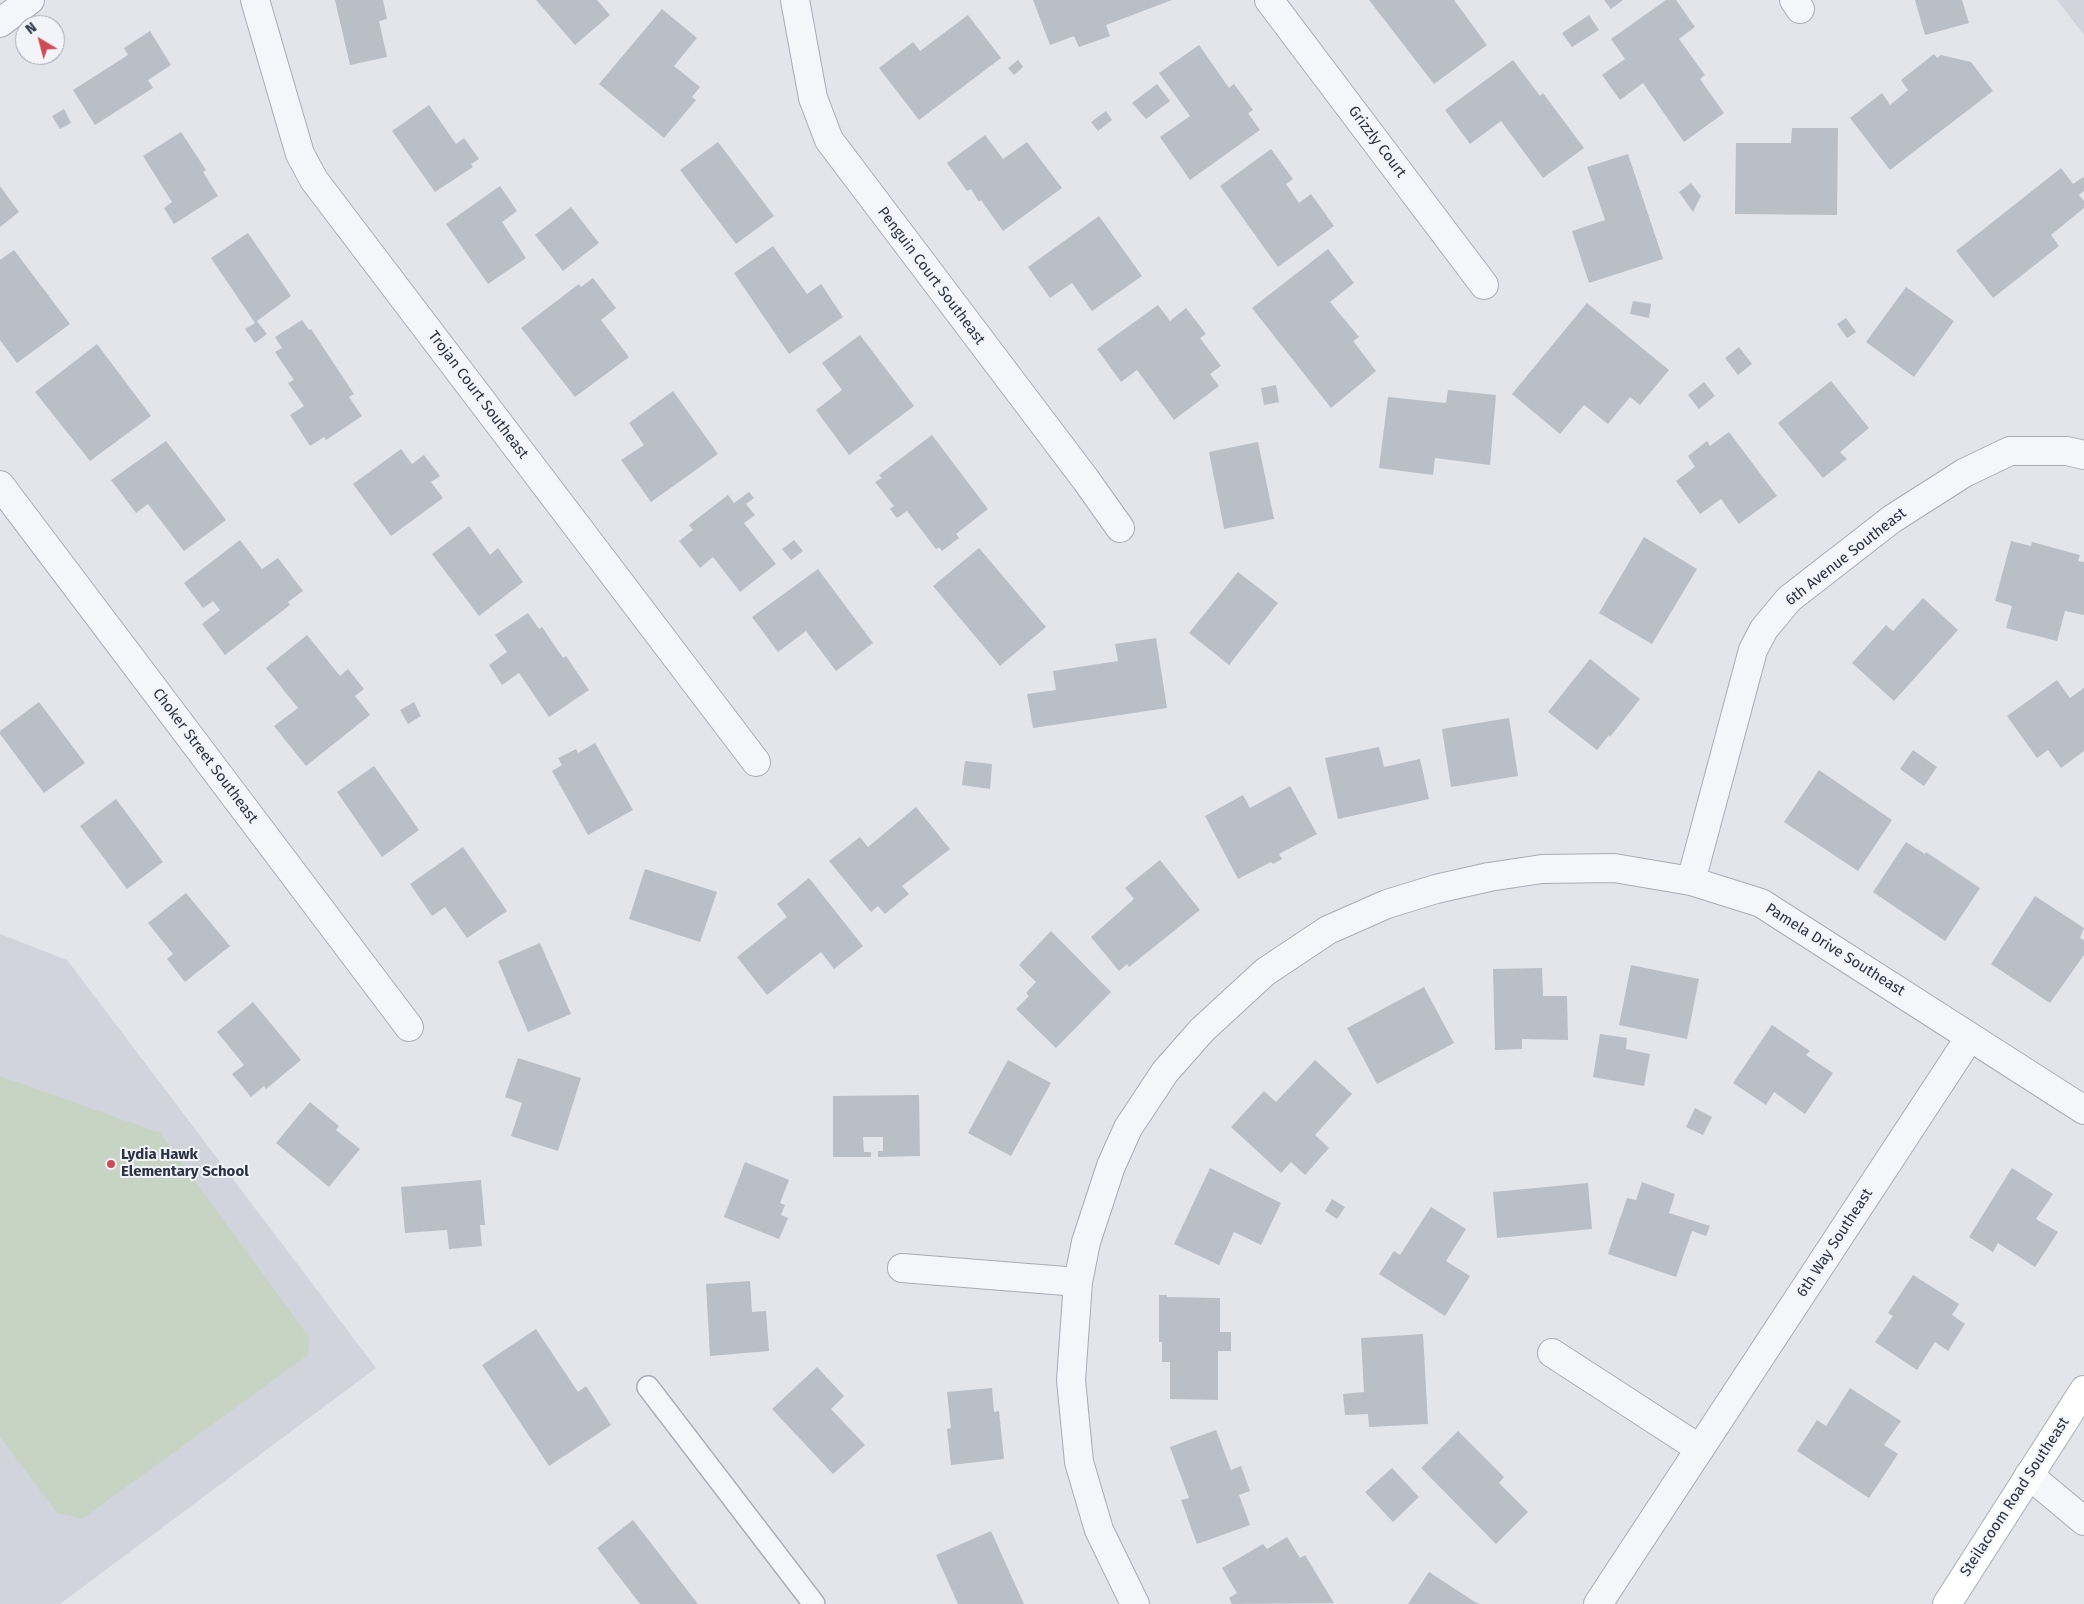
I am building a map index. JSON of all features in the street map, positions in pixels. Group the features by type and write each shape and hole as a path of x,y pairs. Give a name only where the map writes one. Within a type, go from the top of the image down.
{"street":[{"path":"0,23 30,0"},
{"name":"Trojan Court Southeast","path":"255,0 300,154 314,180 756,762"},
{"name":"Penguin Court Southeast","path":"795,0 813,98 828,140 1080,472 1120,528"},
{"name":"Grizzly Court","path":"1269,0 1484,285"},
{"name":"6th Avenue Southeast","path":"1691,881 1753,650 1764,629 1789,599 1892,519 1964,473 2010,451 2075,453"},
{"name":"Choker Street Southeast","path":"0,485 409,1027"},
{"name":"Pamela Drive Southeast","path":"1135,1604 1099,1530 1079,1462 1071,1380 1078,1282 1086,1242 1111,1166 1128,1128 1165,1072 1202,1030 1265,972 1328,930 1387,904 1436,889 1489,877 1542,869 1614,868 1691,881 1761,903 2084,1110"},
{"name":"6th Way Southeast","path":"1598,1604 1970,1037"},
{"path":"902,1268 1078,1282"},
{"path":"1552,1353 1700,1449"},
{"name":"Steilacoom Road Southeast","path":"1946,1604 2084,1390"},
{"path":"2029,1475 2084,1521"}],"lane":[{"path":"648,1387 814,1604"}],"shaded area":[{"path":"2057,0 2084,0 2084,35"},
{"name":"Lydia Hawk Elementary School","path":"0,934 67,960 376,1368 60,1604 0,1604"}],"green space":[{"name":"Lydia Hawk Elementary School","path":"0,1076 160,1133 309,1337 308,1355 82,1519 57,1513 0,1437"}],"building":[{"path":"335,0 383,0 387,19 379,21 387,57 350,65"},
{"path":"536,0 597,0 610,15 575,45"},
{"path":"1033,0 1172,0 1106,25 1110,36 1079,47 1074,36 1050,45"},
{"path":"1369,0 1454,0 1487,45 1434,84"},
{"path":"1604,0 1623,0 1611,9"},
{"path":"1666,0 1676,0 1695,27 1679,39 1705,75 1700,79 1724,113 1684,142 1643,83 1620,100 1602,75 1625,59 1611,39"},
{"path":"1915,0 1962,0 1969,23 1925,35"},
{"path":"662,9 697,38 674,66 700,87 692,97 696,100 664,138 599,84"},
{"path":"968,15 1001,58 919,120 879,68 913,42 920,51"},
{"path":"1589,15 1599,30 1572,47 1562,33"},
{"path":"150,31 171,65 148,80 153,88 95,125 73,90 128,55 124,48"},
{"path":"1199,45 1229,88 1234,84 1253,110 1248,113 1260,130 1190,180 1160,137 1190,116 1159,73"},
{"path":"1934,54 1937,58 1941,55 1971,62 1993,91 1890,170 1850,118 1882,93 1890,105 1908,90 1901,80"},
{"path":"1018,60 1023,67 1014,75 1008,68"},
{"path":"1513,60 1540,96 1543,93 1584,148 1543,178 1501,121 1470,144 1445,110"},
{"path":"1157,84 1170,101 1146,119 1132,103"},
{"path":"429,105 456,144 464,138 479,159 471,164 473,167 435,192 392,131"},
{"path":"64,109 71,123 60,129 52,116"},
{"path":"1106,111 1112,120 1098,131 1091,122"},
{"path":"1792,128 1838,128 1837,215 1735,214 1736,143 1791,143"},
{"path":"181,132 206,170 203,172 218,196 174,224 164,208 172,202 143,156"},
{"path":"985,135 1003,159 1027,142 1062,188 1003,231 981,200 979,202 971,189 967,191 947,163"},
{"path":"718,142 774,216 736,244 680,170"},
{"path":"1271,149 1293,179 1286,184 1299,203 1311,194 1334,226 1278,267 1220,186"},
{"path":"1628,154 1663,259 1589,283 1572,231 1605,220 1587,167"},
{"path":"2061,168 2073,184 2083,177 2084,191 2079,195 2084,201 2084,208 2051,235 2059,246 1993,298 1956,251"},
{"path":"1691,183 1701,196 1693,212 1679,192"},
{"path":"0,186 19,212 0,227"},
{"path":"500,186 517,211 502,222 526,258 488,284 446,224"},
{"path":"571,207 599,243 563,271 535,235"},
{"path":"1099,216 1142,276 1092,311 1072,283 1050,298 1028,267"},
{"path":"248,233 291,296 257,321 267,334 255,343 245,329 255,323 211,258"},
{"path":"773,246 807,294 821,284 843,317 789,354 734,273"},
{"path":"1328,249 1354,283 1330,302 1359,337 1353,341 1376,371 1331,408 1252,308"},
{"path":"14,250 70,324 17,363 0,340 0,260"},
{"path":"593,278 616,308 601,320 629,357 575,397 521,328 579,284 581,287"},
{"path":"1906,287 1954,321 1914,377 1866,342"},
{"path":"1633,301 1651,304 1649,318 1630,314"},
{"path":"1587,303 1669,370 1640,405 1630,397 1608,424 1584,405 1560,434 1512,394"},
{"path":"1158,305 1170,321 1186,308 1206,334 1200,338 1221,366 1210,374 1219,386 1174,420 1137,370 1121,382 1097,349"},
{"path":"1846,318 1856,332 1847,338 1837,324"},
{"path":"302,320 309,330 311,329 354,394 349,397 362,416 326,440 324,437 310,446 290,415 304,406 288,383 294,380 275,352 282,348 275,337"},
{"path":"860,335 914,406 849,455 816,410 842,390 822,363"},
{"path":"97,344 151,416 90,461 35,392"},
{"path":"1739,347 1752,364 1738,375 1725,358"},
{"path":"1831,381 1869,428 1840,452 1847,459 1823,478 1778,423"},
{"path":"1704,382 1715,396 1699,409 1688,395"},
{"path":"1276,385 1279,402 1264,405 1261,388"},
{"path":"1448,390 1496,395 1490,465 1435,458 1433,475 1379,468 1388,397 1446,403"},
{"path":"673,391 718,454 651,502 621,460 644,445 629,423"},
{"path":"1729,432 1777,496 1739,524 1721,499 1700,514 1676,481 1695,467 1688,456 1707,441 1710,446"},
{"path":"932,435 988,509 956,534 959,538 942,551 939,547 936,549 907,511 897,518 890,509 894,506 875,482 882,478 879,475"},
{"path":"166,441 226,520 184,551 148,504 136,513 111,480"},
{"path":"1258,442 1274,519 1224,529 1209,452"},
{"path":"401,449 412,464 424,455 440,476 431,482 443,498 391,536 353,484"},
{"path":"749,492 754,498 746,504 755,515 744,523 776,564 740,592 713,557 700,568 679,541 693,530 689,525 728,495 734,503"},
{"path":"469,526 490,555 498,548 523,582 479,616 432,554"},
{"path":"1644,537 1697,569 1652,644 1599,613"},
{"path":"240,540 262,569 278,558 303,591 288,602 290,605 225,655 202,624 220,610 213,601 203,608 184,583"},
{"path":"794,540 803,551 791,560 782,549"},
{"path":"2011,541 2031,546 2032,542 2080,555 2078,561 2084,562 2084,615 2065,611 2057,641 2006,628 2012,606 1995,601"},
{"path":"979,548 1046,627 1000,666 933,586"},
{"path":"818,569 873,643 836,671 806,631 778,652 752,617"},
{"path":"1238,572 1278,603 1229,665 1189,633"},
{"path":"1923,598 1958,630 1894,701 1852,663 1886,625 1893,631"},
{"path":"528,613 539,629 542,627 563,658 566,656 589,690 549,717 519,673 502,685 489,665 507,652 495,635"},
{"path":"307,635 340,676 348,669 364,689 355,696 370,715 306,766 274,726 298,708 266,668"},
{"path":"1156,638 1167,708 1033,728 1027,694 1056,690 1053,671 1118,661 1115,644"},
{"path":"1590,659 1640,699 1610,737 1609,735 1597,750 1548,712"},
{"path":"2057,680 2070,698 2084,688 2084,751 2061,768 2048,750 2037,758 2007,716"},
{"path":"39,702 85,763 44,793 0,734 0,731"},
{"path":"414,702 421,716 408,724 400,710"},
{"path":"1509,718 1518,776 1451,787 1442,729"},
{"path":"595,743 633,810 588,835 552,771 562,765 558,758 576,749 578,753"},
{"path":"1379,747 1384,767 1420,759 1429,799 1338,819 1325,758"},
{"path":"1913,750 1937,767 1924,786 1900,769"},
{"path":"965,761 992,764 990,789 962,785"},
{"path":"374,766 419,830 382,857 337,792"},
{"path":"1819,770 1892,820 1858,871 1784,822"},
{"path":"1290,786 1317,834 1279,854 1282,859 1273,864 1271,862 1238,879 1205,816 1243,795 1250,808"},
{"path":"116,799 163,862 127,889 80,826"},
{"path":"916,807 950,849 902,886 909,894 885,914 878,906 871,912 829,861 860,837 868,847"},
{"path":"1906,842 1925,854 1926,852 1980,888 1945,941 1873,892"},
{"path":"463,847 507,911 467,938 445,907 432,916 410,884"},
{"path":"1160,860 1200,910 1129,967 1127,964 1119,971 1091,937 1134,899 1125,888"},
{"path":"645,869 717,892 700,942 629,919"},
{"path":"809,878 863,946 834,969 821,952 767,995 737,957 787,917 777,904"},
{"path":"186,893 230,946 185,982 167,959 173,954 148,923"},
{"path":"2035,896 2084,928 2080,938 2084,940 2084,955 2050,1003 1991,964"},
{"path":"1051,931 1111,992 1056,1048 1016,1009 1029,996 1026,993 1036,982 1019,965"},
{"path":"540,943 571,1014 528,1032 498,961"},
{"path":"1631,965 1699,979 1687,1039 1619,1025"},
{"path":"1542,968 1543,996 1567,996 1568,1040 1522,1039 1522,1049 1495,1050 1493,969"},
{"path":"1424,987 1454,1043 1377,1084 1347,1028"},
{"path":"253,1002 301,1060 266,1089 264,1086 251,1097 232,1074 244,1065 217,1032"},
{"path":"1772,1025 1810,1051 1806,1055 1833,1073 1805,1114 1774,1092 1766,1105 1733,1083"},
{"path":"1600,1034 1627,1038 1626,1049 1650,1054 1644,1086 1593,1077"},
{"path":"518,1058 581,1078 558,1151 511,1136 522,1103 505,1097"},
{"path":"1008,1060 1051,1083 1011,1156 968,1133"},
{"path":"1315,1060 1352,1094 1315,1135 1329,1148 1305,1175 1291,1162 1281,1173 1231,1127 1264,1091 1276,1102"},
{"path":"919,1095 920,1156 878,1157 878,1151 883,1151 883,1137 863,1137 864,1152 871,1152 871,1157 833,1157 833,1096"},
{"path":"310,1102 339,1126 336,1130 360,1149 329,1187 276,1143"},
{"path":"1695,1108 1712,1117 1703,1135 1686,1127"},
{"path":"745,1162 789,1180 780,1203 785,1205 781,1215 788,1218 779,1239 724,1217"},
{"path":"1210,1168 1281,1203 1261,1245 1234,1232 1219,1265 1174,1244"},
{"path":"2012,1168 2053,1194 2036,1219 2058,1232 2035,1267 1998,1243 1993,1252 1969,1237"},
{"path":"481,1180 485,1225 480,1225 482,1246 449,1249 447,1230 405,1233 401,1187"},
{"path":"1642,1182 1675,1194 1669,1213 1710,1226 1706,1236 1692,1231 1676,1277 1608,1254 1627,1198 1636,1200"},
{"path":"1588,1183 1592,1229 1497,1238 1493,1192"},
{"path":"1332,1199 1345,1207 1337,1219 1325,1211"},
{"path":"1431,1207 1466,1229 1446,1261 1470,1276 1445,1316 1379,1274 1394,1251 1400,1255"},
{"path":"1913,1275 1959,1304 1952,1315 1965,1324 1948,1351 1935,1342 1917,1370 1875,1342 1893,1316 1888,1313"},
{"path":"750,1281 752,1312 766,1311 769,1351 710,1356 706,1284"},
{"path":"1159,1295 1167,1295 1167,1297 1220,1298 1220,1332 1231,1332 1231,1351 1218,1351 1218,1400 1170,1399 1170,1362 1162,1362 1162,1342 1159,1342"},
{"path":"536,1329 578,1392 586,1386 611,1425 549,1466 482,1365"},
{"path":"1423,1334 1428,1424 1369,1427 1368,1414 1345,1415 1343,1394 1364,1392 1361,1338"},
{"path":"817,1367 844,1396 831,1409 865,1445 833,1474 772,1409"},
{"path":"992,1388 994,1412 999,1411 1004,1459 951,1465 947,1429 951,1428 947,1392"},
{"path":"1850,1388 1901,1421 1884,1445 1898,1454 1869,1498 1797,1451 1817,1420 1826,1426"},
{"path":"1216,1430 1231,1470 1241,1466 1250,1491 1239,1495 1250,1525 1197,1544 1181,1500 1189,1498 1170,1447"},
{"path":"1458,1431 1504,1477 1499,1483 1528,1512 1496,1544 1421,1468"},
{"path":"1392,1468 1419,1497 1393,1522 1365,1492"},
{"path":"633,1520 698,1604 640,1604 597,1548"},
{"path":"991,1531 1024,1604 958,1604 936,1555"},
{"path":"1287,1537 1300,1558 1305,1555 1334,1603 1232,1604 1229,1598 1237,1593 1222,1568 1263,1544 1267,1549"},
{"path":"1429,1572 1475,1602 1480,1604 1408,1604"}],"place":[{"name":"Lydia Hawk Elementary School","path":"111,1164"}]}
